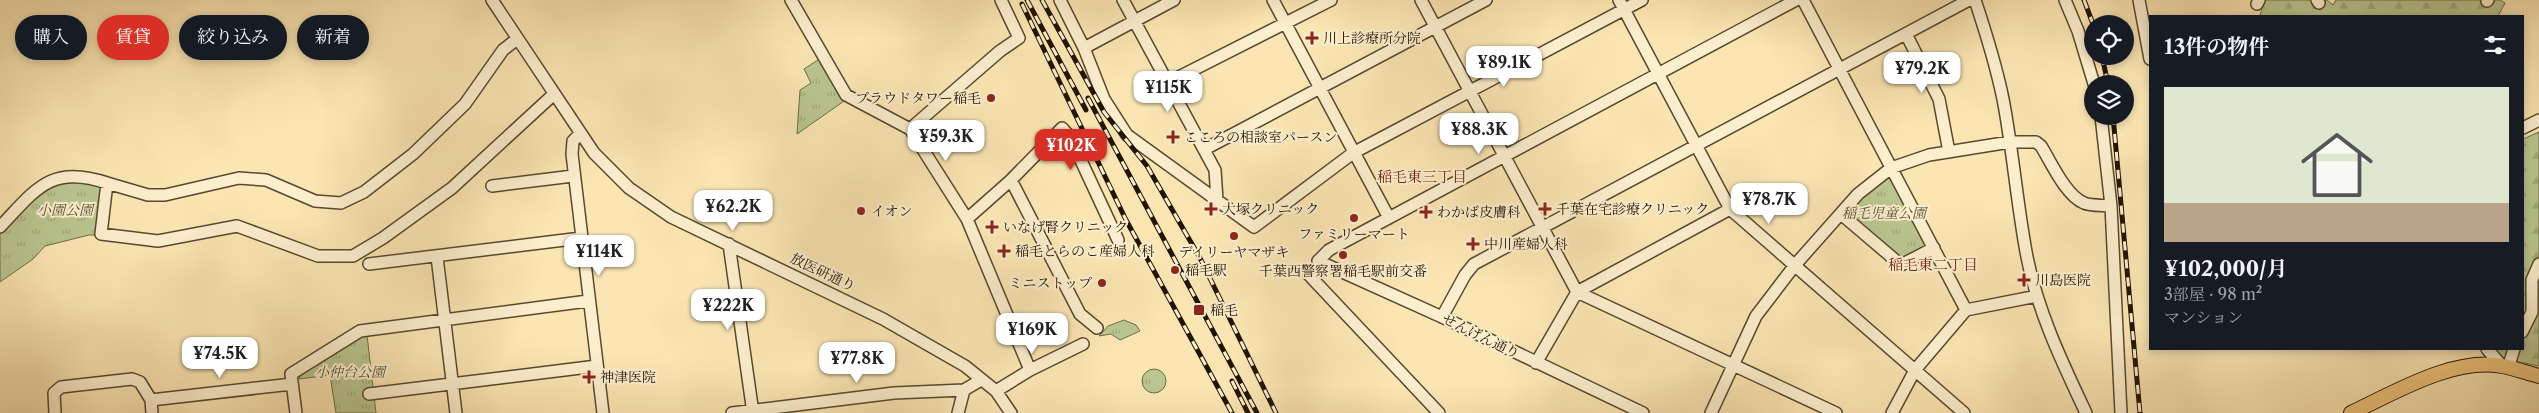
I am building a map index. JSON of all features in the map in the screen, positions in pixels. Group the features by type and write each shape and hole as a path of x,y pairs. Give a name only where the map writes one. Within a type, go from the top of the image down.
{"main road":[{"path":"2350,413 2423,380 2456,368 2505,367 2539,376"}],"street":[{"name":"放医研通り","path":"492,0 580,134 610,170 647,201 671,217 884,319 965,366 996,391 1011,413"},
{"path":"791,0 846,95 910,129 967,218 1030,370"},
{"path":"910,129 1000,51 1020,38 1001,0"},
{"path":"1060,0 1084,48 1104,99 1127,135 1254,227 1353,153 1470,92 1622,5 1642,0"},
{"path":"1123,0 1136,20 1191,128 1205,149 1215,170 1217,200"},
{"path":"1084,48 1174,0"},
{"path":"1273,0 1353,153 1390,218 1796,0"},
{"path":"1168,83 1331,0"},
{"path":"1421,0 1577,292 1836,413"},
{"path":"1205,149 1486,0"},
{"path":"1803,0 1966,310"},
{"path":"1442,317 1465,275 1474,264 1969,0"},
{"path":"1975,0 1994,58 2010,142 2027,257 2037,296 2054,345 2086,413"},
{"path":"2065,0 2078,31 2091,75"},
{"path":"2139,0 2149,54"},
{"path":"1622,5 1730,209 1964,413"},
{"path":"1906,34 1939,99 1949,152"},
{"path":"0,227 43,184 58,178 85,176 148,195 165,195 239,178 266,180 315,201 341,203 364,192 413,154 464,104 503,50 517,39"},
{"path":"107,183 100,234 158,241 238,226 318,256 353,256 383,238 452,188 554,94"},
{"path":"2524,128 2539,120"},
{"path":"2102,125 2111,206 2121,413"},
{"path":"967,218 1011,180 1062,128 1070,137 1118,240"},
{"path":"580,134 573,141 571,147 588,301 603,413"},
{"path":"1711,413 1756,316 1795,265 1858,194 1891,168 1929,154 2010,142 2036,142 2041,146 2069,192 2076,199 2085,204 2111,206"},
{"path":"492,186 574,176"},
{"path":"1011,180 1080,314 1097,328"},
{"path":"1536,363 1577,292 1730,209"},
{"path":"1841,214 1901,265 1934,248"},
{"name":"せんげん通り","path":"1390,218 1329,250 1318,261 1442,317 1643,413"},
{"path":"369,264 581,238"},
{"path":"729,244 753,412"},
{"path":"437,257 456,413"},
{"path":"2524,328 2532,312 2532,280 2539,264"},
{"path":"1309,275 1439,413"},
{"path":"1892,413 1915,370 1966,310 2037,296"},
{"path":"296,413 291,374 360,332 588,301"},
{"path":"996,391 1030,370 1083,344"},
{"path":"2487,350 2505,367 2514,350"},
{"path":"369,394 597,366"},
{"path":"55,413 54,393 61,387 132,379 140,382 151,400 152,413"},
{"path":"732,413 753,412 894,393 964,390 981,380"},
{"path":"151,400 292,384"},
{"path":"958,413 964,390"}],"green space":[{"path":"2264,0 2327,0 2333,5 2336,0 2500,0 2505,3 2499,15 2260,15"},
{"path":"821,58 847,99 797,134 800,90 811,83 804,69"},
{"path":"2539,132 2539,366 2500,358 2492,350 2524,350 2524,139"},
{"name":"稲毛児童公園","path":"1892,176 1926,241 1926,246 1901,259 1848,216 1848,210 1885,177"},
{"name":"小園公園","path":"59,180 105,185 96,235 45,246 33,259 0,282 0,228 44,186"},
{"path":"1124,320 1136,325 1140,331 1120,340 1111,334 1099,336 1108,326"},
{"name":"小仲台公園","path":"363,335 367,335 376,413 336,413 330,375 299,379 301,371"},
{"path":"1154,369 1163,372 1166,381 1163,390 1154,393 1145,390 1142,381 1145,372"}],"railway":[{"path":"1027,0 1086,110"},
{"path":"1042,0 1104,112 1147,166 1200,258 1276,413"},
{"path":"2084,0 2090,15"},
{"path":"1022,4 1126,220 1232,413"},
{"path":"2104,65 2106,75"},
{"path":"1088,98 1257,413"},
{"path":"2114,125 2140,413"},
{"path":"1232,381 1248,413"}],"place":[{"name":"川上診療所分院","path":"1312,38"},
{"name":"プラウドタワー稲毛","path":"991,98"},
{"name":"こころの相談室パースン","path":"1173,137"},
{"name":"大塚クリニック","path":"1211,209"},
{"name":"千葉在宅診療クリニック","path":"1545,209"},
{"name":"イオン","path":"861,211"},
{"name":"わかば皮膚科","path":"1426,212"},
{"name":"ファミリーマート","path":"1354,218"},
{"name":"いなげ腎クリニック","path":"992,227"},
{"name":"デイリーヤマザキ","path":"1234,236"},
{"name":"中川産婦人科","path":"1473,244"},
{"name":"稲毛とらのこ産婦人科","path":"1004,251"},
{"name":"千葉西警察署稲毛駅前交番","path":"1343,255"},
{"name":"稲毛駅","path":"1175,270"},
{"name":"川島医院","path":"2024,280"},
{"name":"ミニストップ","path":"1102,283"},
{"name":"稲毛","path":"1199,310"},
{"name":"神津医院","path":"589,377"}],"district":[{"name":"稲毛東三丁目","path":"1422,177"},
{"name":"稲毛東二丁目","path":"1933,265"}]}
